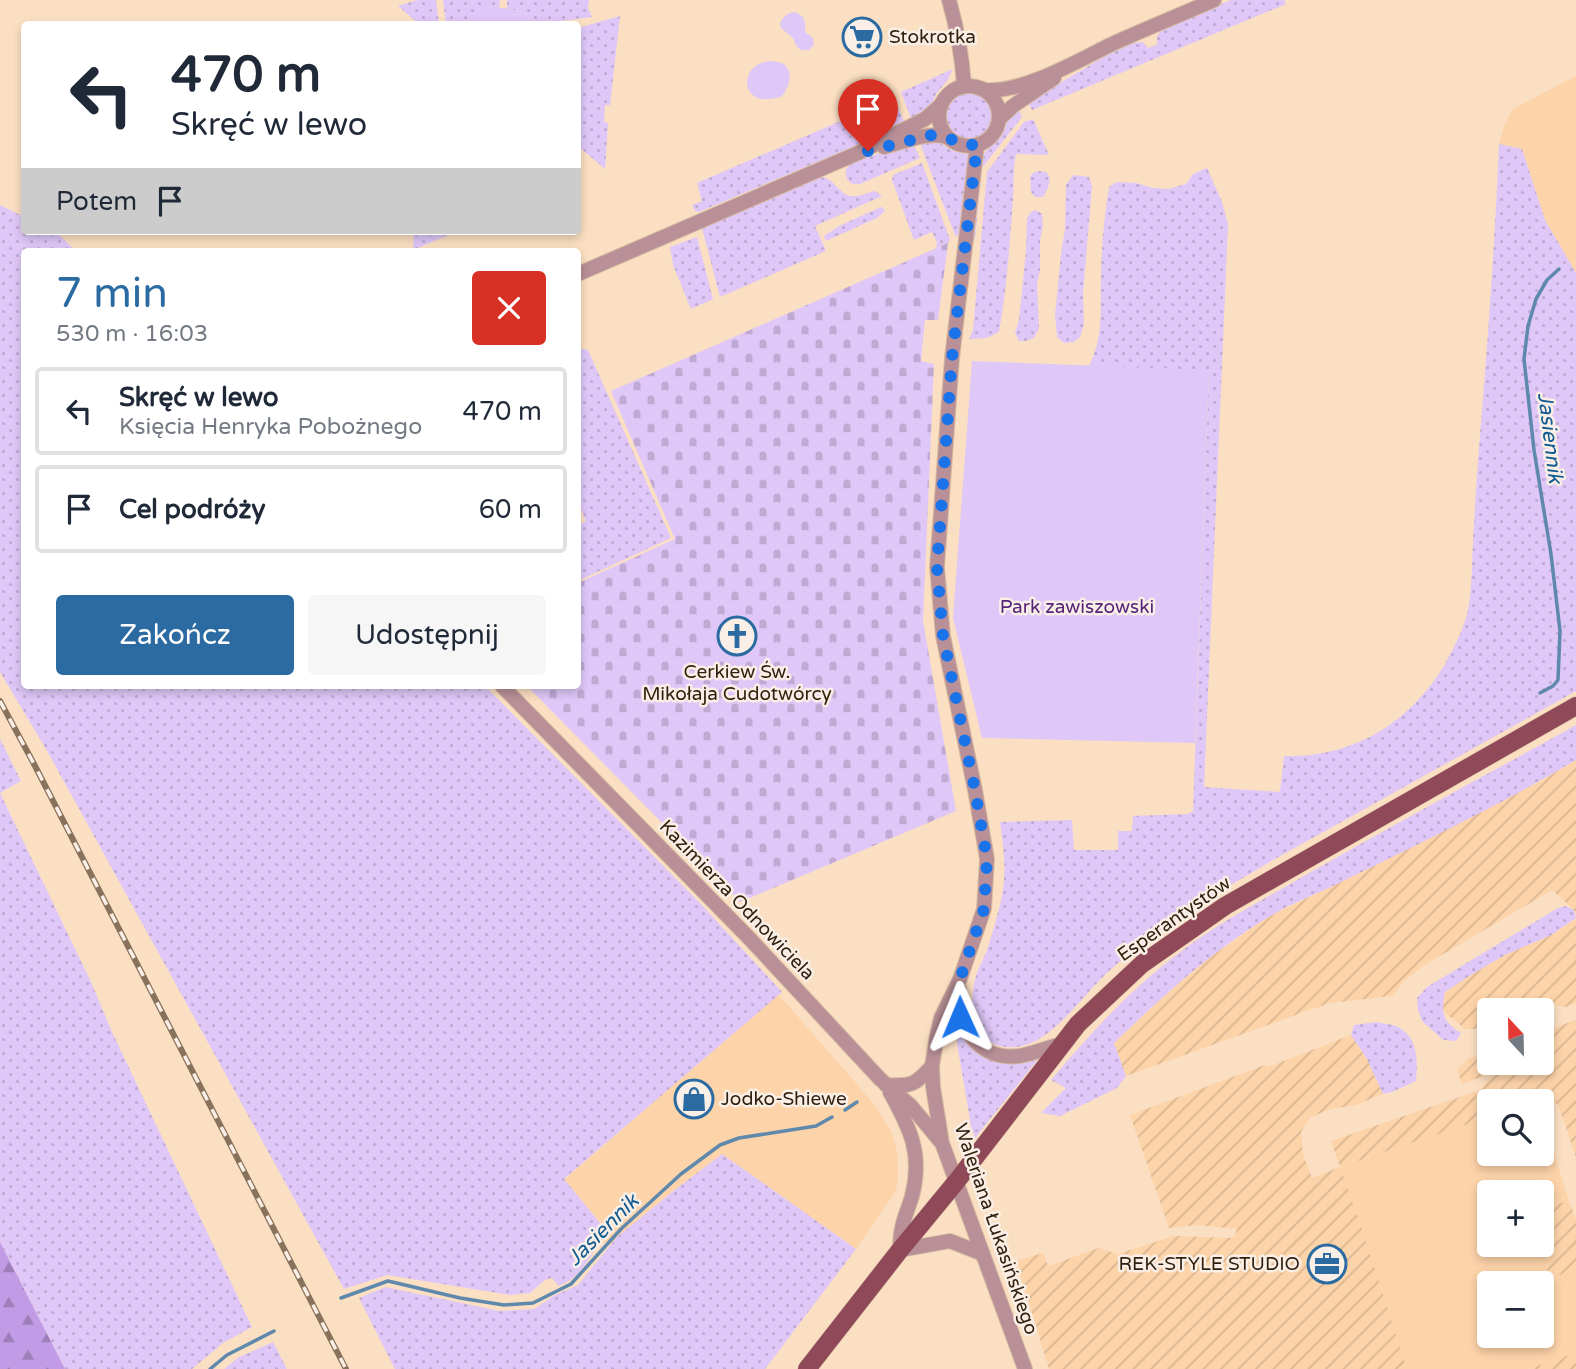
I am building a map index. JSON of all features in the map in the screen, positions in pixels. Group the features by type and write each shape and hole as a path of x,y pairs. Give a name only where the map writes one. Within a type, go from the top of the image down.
{"main road":[{"name":"Esperantystów","path":"807,1369 1062,1044 1094,1008 1142,964 1225,906 1576,706"}],"street":[{"path":"949,0 958,36 964,85"},
{"path":"581,273 858,153 925,119 941,105 949,93 964,85 985,90 1006,90 1076,63 1214,0"},
{"path":"999,119 1013,106 1076,63"},
{"path":"858,153 923,136 940,135 960,144 977,145 995,132 999,119 995,100 985,90"},
{"path":"941,105 939,120 947,137"},
{"name":"Waleriana Łukasińskiego","path":"977,145 952,358 937,567 943,636 987,859 984,909 960,979 941,1018 932,1066 934,1100 942,1143 1025,1369"},
{"name":"Kazimierza Odnowiciela","path":"505,689 750,939 886,1085 911,1106 942,1143"},
{"name":"Waleriana Łukasińskiego","path":"960,979 958,1000 963,1025 969,1034 992,1053 1020,1056 1062,1044"},
{"path":"886,1085 908,1086 921,1078 932,1066"},
{"path":"886,1085 905,1120 916,1155 916,1177 902,1227 900,1250 950,1241 983,1254"}],"shaded area":[{"path":"1576,76 1576,273 1545,220 1522,149 1499,144 1513,109"},
{"path":"1576,760 1576,914 1552,890 1423,966 1404,981 1392,996 1329,1003 1126,1076 1114,1043 1206,960 1268,917 1539,782"},
{"path":"1576,918 1576,1003 1566,1007 1554,1005 1554,998 1477,998 1477,1028 1474,1029 1465,1029 1442,1010 1445,992 1505,955 1551,935"},
{"path":"778,994 862,1090 891,1131 897,1151 896,1191 856,1249 722,1154 610,1245 601,1240 605,1228 564,1180"},
{"path":"1576,1020 1576,1157 1558,1104 1554,1103 1554,1089 1481,1089 1492,1075 1554,1075 1554,1028"},
{"path":"1351,1035 1367,1059 1383,1094 1356,1105 1331,1109 1311,1117 1301,1132 1303,1154 1312,1178 1340,1167 1407,1369 1049,1369 1016,1261 1043,1253 1048,1266 1099,1248 1118,1254 1174,1236 1234,1238 1237,1229 1196,1225 1169,1228 1130,1115"},
{"path":"1477,1055 1477,1075 1486,1075 1462,1084 1457,1069 1467,1059"},
{"path":"1477,1091 1477,1121 1340,1167 1331,1141"},
{"path":"1477,1121 1477,1166 1554,1166 1554,1153 1569,1201 1554,1205 1554,1180 1477,1180 1477,1257 1543,1257 1548,1271 1477,1271 1477,1348 1554,1348 1554,1277 1576,1270 1576,1353 1528,1369 1407,1369 1340,1167"},
{"path":"1569,1201 1576,1219 1576,1270 1554,1277 1554,1271 1548,1271 1543,1257 1554,1257 1554,1205"},
{"path":"1576,1353 1576,1369 1528,1369"}],"green space":[{"path":"417,0 436,0 439,21 416,21 398,6"},
{"path":"443,0 500,0 499,7 468,21 446,21"},
{"path":"507,0 589,0 588,8 592,17 532,21 520,11 507,9"},
{"path":"1231,0 1284,0 1286,4 1032,110 1028,102 1107,55 1133,43 1143,42 1148,48 1157,45 1157,36 1163,29"},
{"path":"496,7 520,11 532,21 469,21 477,11"},
{"path":"795,12 803,17 805,32 813,38 814,45 809,50 797,47 793,38 781,28 780,23 784,17"},
{"path":"620,16 610,105 605,105 604,122 608,123 605,169 581,149 581,27"},
{"path":"769,61 786,66 790,75 789,84 782,96 758,98 747,86 748,78 751,70 758,64"},
{"path":"953,69 936,94 931,107 912,121 901,92"},
{"path":"969,93 985,100 992,116 985,132 969,139 953,132 946,116 953,100"},
{"path":"894,98 905,123 699,212 695,211 692,205 702,201 697,183"},
{"path":"1018,109 1022,117 982,168 975,239 971,240 981,158 1000,138 1009,118"},
{"path":"1033,119 1049,155 1016,154 1008,264 999,332 987,338 969,339 973,330 987,172 1024,122"},
{"path":"919,141 939,142 951,150 969,155 964,212 958,237 955,235"},
{"path":"913,143 920,158 860,184 853,184 847,179 846,169 852,162"},
{"path":"1499,144 1522,149 1545,220 1576,273 1576,691 1244,877 1199,905 1118,963 1060,1023 1038,1040 1013,1047 994,1044 980,1030 972,1003 976,976 992,936 1003,891 1004,862 1000,822 1072,820 1074,850 1118,850 1118,831 1132,831 1133,816 1188,814 1193,811 1209,371 1089,366 1099,334 1102,246 1109,187 1117,182 1168,189 1186,184 1193,174 1207,168 1222,202 1228,224 1204,787 1280,792 1284,756 1333,751 1356,743 1397,720 1415,704 1445,664 1464,624 1471,585"},
{"path":"922,163 950,240 936,248 937,242 932,232 914,240 892,180 893,175"},
{"path":"1040,171 1046,172 1050,178 1043,197 1035,197 1031,192 1030,176"},
{"path":"1073,175 1089,177 1092,186 1083,294 1084,325 1080,337 1074,342 1064,343 1057,337 1055,315 1065,229 1066,185"},
{"path":"819,177 829,179 847,195 858,196 875,191 882,196 815,226 826,251 720,297 702,228"},
{"path":"0,205 21,216 21,235 59,235 73,248 21,248 21,689 488,689 700,903 782,992 564,1179 605,1229 596,1248 572,1278 559,1286 552,1278 545,1280 530,1293 510,1295 387,1275 344,1289 46,749 0,672"},
{"path":"881,207 885,211 877,218 826,241 824,236 839,226"},
{"path":"1036,210 1042,214 1043,226 1037,284 1039,328 1034,338 1019,341 1015,333 1019,320 1027,218"},
{"path":"414,235 449,235 418,248 413,248"},
{"path":"697,237 713,299 691,309 673,265 670,247"},
{"path":"948,243 938,320 925,320 921,361 934,364 923,621 956,811 740,902 530,689 581,689 581,582 675,539 611,391"},
{"path":"581,349 588,350 671,538 581,580 581,524 586,521 581,509"},
{"name":"Park zawiszowski","path":"972,361 1209,370 1195,743 982,738 953,618"},
{"path":"1576,725 1576,760 1459,824 1284,908 1246,931 1187,976 1114,1043 1126,1076 1117,1088 1060,1116 1041,1113 1066,1088 1051,1080 1080,1047 1141,984 1191,944 1344,853"},
{"path":"0,739 21,781 0,793"},
{"path":"0,793 252,1327 223,1343 192,1369 65,1369 0,1242"},
{"path":"1566,906 1574,910 1576,918 1551,935 1505,955 1445,992 1444,1016 1450,1025 1461,1033 1456,1041 1443,1040 1422,1021 1417,998 1427,987 1558,908"},
{"path":"1377,1022 1395,1026 1406,1033 1414,1045 1417,1059 1416,1081 1383,1094 1367,1059 1351,1035 1354,1025"},
{"path":"956,1025 972,1048 990,1059 1012,1062 1039,1058 975,1138 957,1043"},
{"path":"722,1154 856,1249 765,1369 395,1369 359,1298 385,1287 500,1311 534,1309 555,1295 578,1285 617,1237"},
{"path":"0,1242 65,1369 0,1369"},
{"path":"273,1342 287,1369 224,1369 239,1357"}],"waterway":[{"name":"Jasiennik","path":"1540,693 1558,680 1560,631 1524,359 1528,326 1536,299 1547,280 1559,269"},
{"name":"Jasiennik","path":"845,1110 857,1102"},
{"name":"Jasiennik","path":"341,1298 388,1281 504,1305 533,1303 571,1284 621,1229 681,1174 720,1145 739,1138 816,1126 832,1117"},
{"name":"Jasiennik","path":"210,1369 227,1355 274,1331"}],"railway":[{"path":"0,701 346,1369"}],"place":[{"name":"Stokrotka","path":"862,37"},
{"name":"Cerkiew Św. Mikołaja Cudotwórcy","path":"737,636"},
{"name":"Jodko-Shiewe","path":"694,1099"},
{"name":"REK-STYLE STUDIO","path":"1327,1264"}],"route":[{"path":"868,151 932,135 947,137 955,143 977,145 952,358 937,567 943,636 987,859 984,909 960,979 960,1017"}]}
